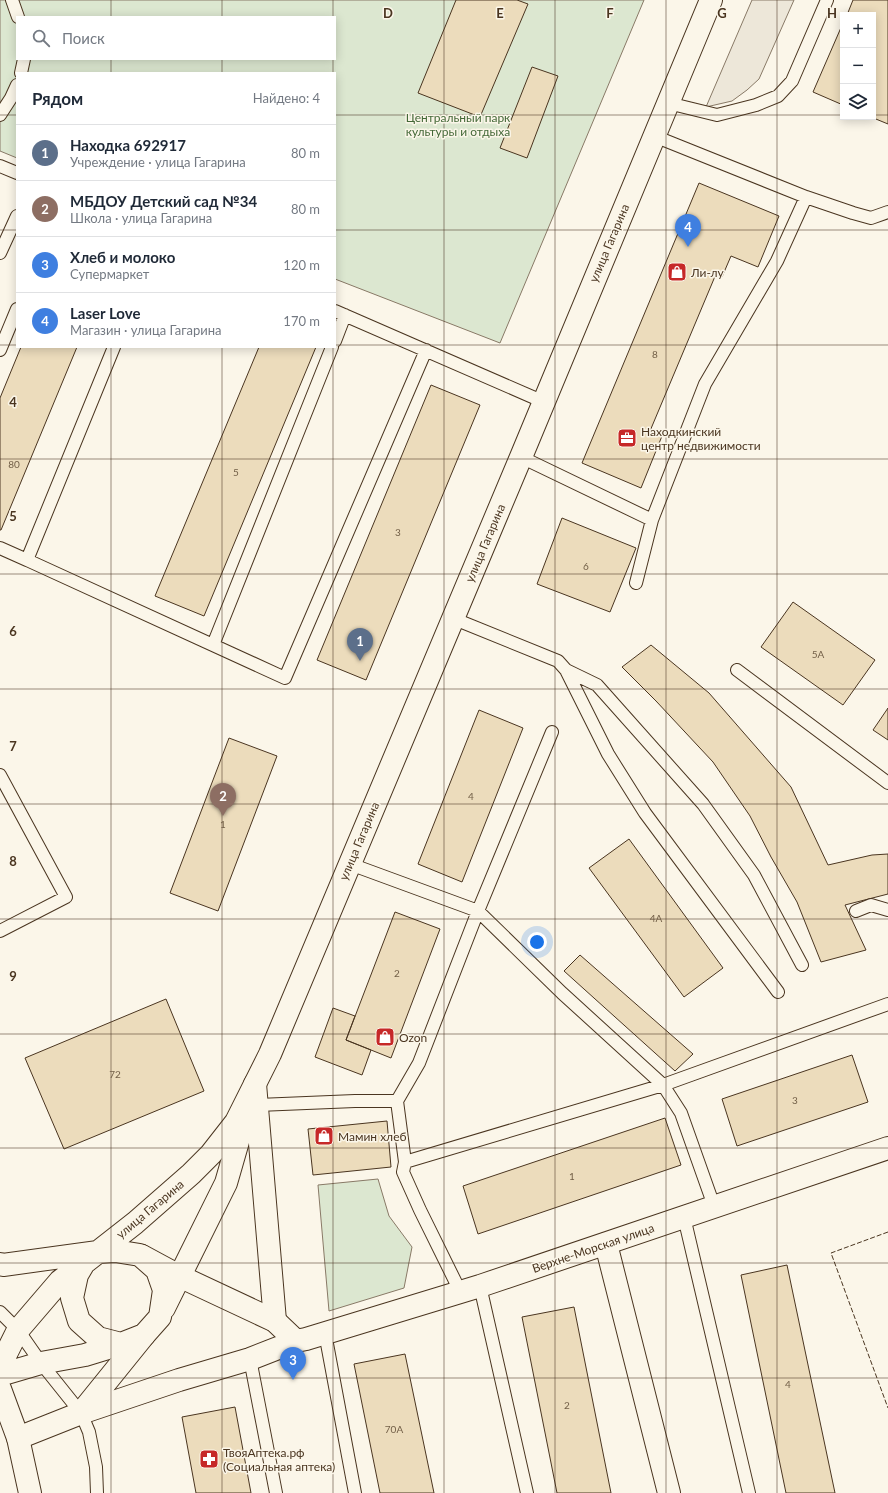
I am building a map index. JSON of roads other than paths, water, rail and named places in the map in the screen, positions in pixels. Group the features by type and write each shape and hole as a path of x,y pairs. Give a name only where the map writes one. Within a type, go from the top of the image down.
{"main road":[{"name":"улица Гагарина","path":"0,1366 18,1330 60,1281 141,1218 191,1174 211,1154 236,1122 270,1054 544,402 710,0"},
{"name":"улица Гагарина","path":"160,1317 226,1183 255,1084"},
{"path":"255,1084 258,1105 275,1321"},
{"name":"Верхне-Морская улица","path":"18,1438 81,1413 179,1380 250,1359 296,1341 470,1288 606,1244 714,1206 888,1149"},
{"path":"606,1244 669,1493"},
{"path":"0,1264 91,1257 115,1251 140,1255 179,1276 275,1321 296,1341"},
{"path":"81,1413 160,1317 164,1290 157,1270 140,1255"},
{"path":"91,1257 77,1275 72,1298 79,1321 98,1338 121,1344"},
{"path":"0,1375 41,1363 85,1355 144,1335"},
{"path":"0,1389 18,1438 30,1493"}],"lane":[{"path":"12,0 18,16"},
{"path":"668,103 717,116 756,105 778,96 792,82 827,0"},
{"path":"21,72 24,60"},
{"path":"0,115 11,98 16,86"},
{"path":"654,136 806,197 871,218 888,212"},
{"path":"0,166 16,173"},
{"path":"636,583 652,520 704,384 777,261 806,197"},
{"path":"0,253 16,218"},
{"path":"0,350 16,311"},
{"path":"336,335 340,313 544,402"},
{"path":"27,560 114,348"},
{"path":"212,645 332,348"},
{"path":"0,548 285,678 426,350"},
{"path":"521,457 652,520"},
{"path":"452,618 558,661 566,670 608,754 645,812 778,992"},
{"path":"566,670 597,685 703,804 754,875 802,965"},
{"path":"737,670 888,783"},
{"path":"527,1493 470,1288 420,1210 403,1172 405,1162 397,1101 419,1063 478,912 552,732"},
{"path":"0,775 66,897 0,931"},
{"path":"350,864 478,912 562,994 663,1085 681,1113 714,1206"},
{"path":"856,911 871,905 888,910"},
{"path":"405,1162 663,1085 888,1004"},
{"path":"258,1105 355,1101 397,1101"},
{"path":"684,1217 749,1493"},
{"path":"0,1312 18,1330 41,1363 81,1413 89,1432 96,1467 97,1493"},
{"path":"325,1333 355,1493"},
{"path":"250,1359 276,1493"}],"place":[{"name":"Laser Love","path":"688,247"},
{"name":"Ли-лу","path":"677,272"},
{"name":"Находкинский центр недвижимости","path":"627,438"},
{"name":"Находка 692917","path":"360,661"},
{"name":"МБДОУ Детский сад №34","path":"223,816"},
{"name":"Ozon","path":"385,1037"},
{"name":"Мамин хлеб","path":"324,1136"},
{"name":"Хлеб и молоко","path":"293,1380"},
{"name":"ТвояАптека.рф (Социальная аптека)","path":"209,1459"}],"park label":[{"name":"Центральный парк культуры и отдыха","path":"458,124"}]}
